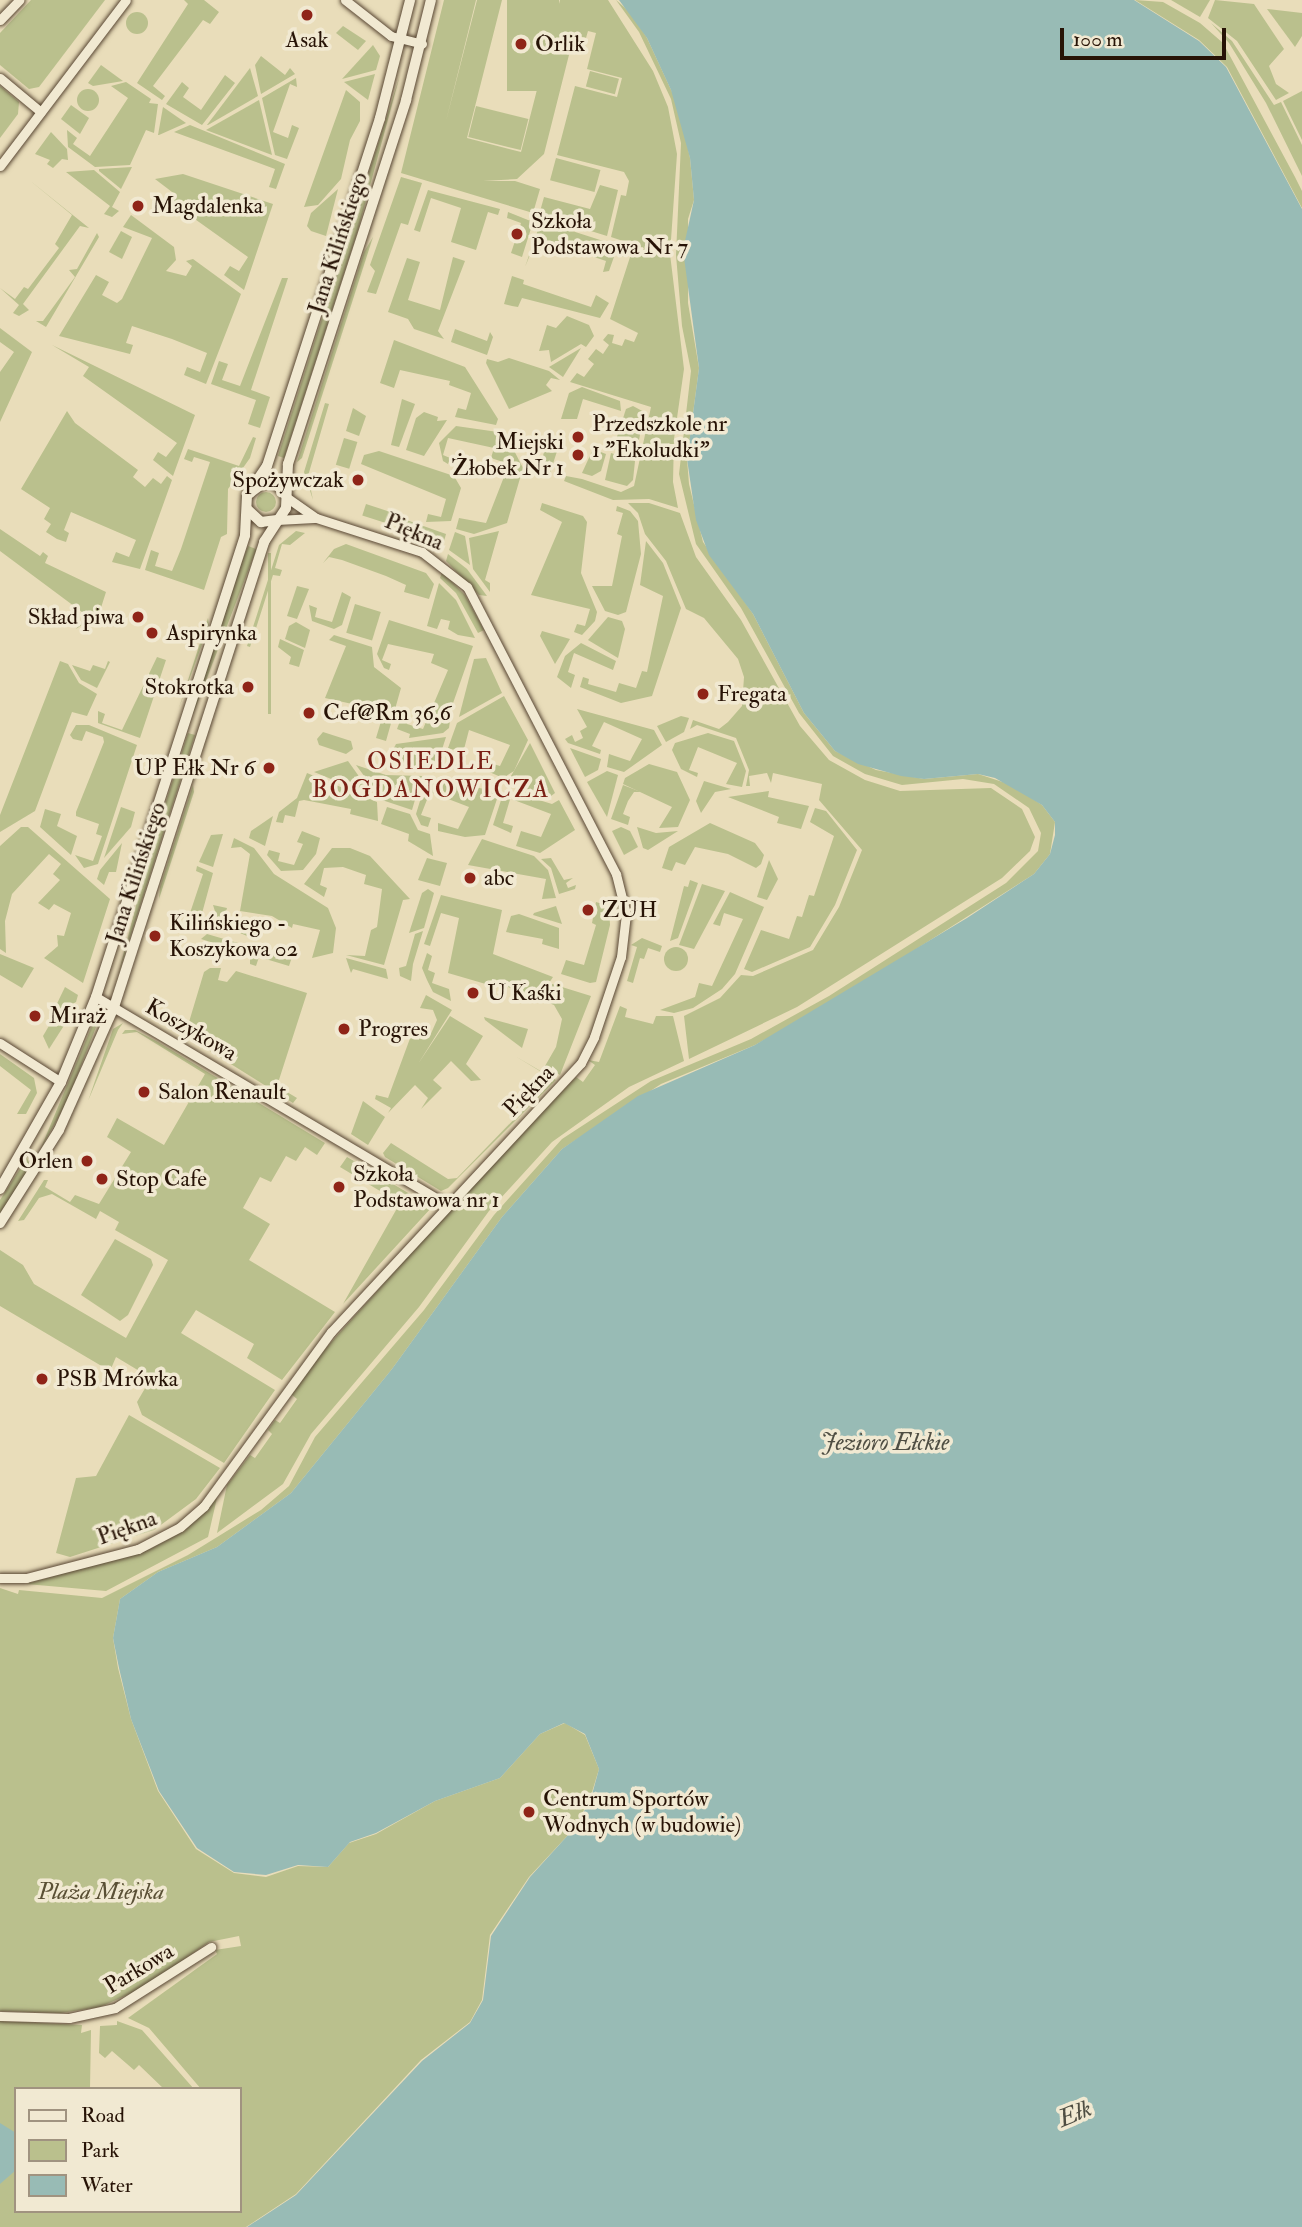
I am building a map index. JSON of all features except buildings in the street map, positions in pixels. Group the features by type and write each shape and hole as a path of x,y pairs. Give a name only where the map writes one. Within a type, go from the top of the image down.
{"street":[{"path":"0,20 19,0"},
{"path":"0,166 126,0"},
{"path":"345,0 384,32 422,44"},
{"name":"Jana Kilińskiego","path":"250,489 270,458 402,39 410,0"},
{"name":"Jana Kilińskiego","path":"286,497 288,464 422,44 431,0"},
{"path":"0,78 41,112"},
{"path":"271,482 286,497 286,508 277,520 256,520 247,508 250,489 271,482"},
{"name":"Piękna","path":"0,1578 26,1578 138,1549 180,1527 219,1487 331,1332 585,1056 621,957 625,904 616,874 467,587 422,552 316,517 286,497"},
{"name":"Jana Kilińskiego","path":"0,1189 61,1082 96,997 245,535 247,508"},
{"name":"Piękna","path":"277,520 316,517"},
{"name":"Jana Kilińskiego","path":"0,1223 59,1130 114,1007 264,542 277,520"},
{"name":"Koszykowa","path":"96,997 446,1204"},
{"path":"0,1043 61,1082"},
{"name":"Parkowa","path":"0,2016 69,2018 116,2007 211,1947"}],"green space":[{"path":"31,0 105,0 39,87 29,89 0,65 0,33"},
{"path":"184,0 204,0 219,12 210,24 203,20 153,86 165,96 162,100 137,83 188,4"},
{"path":"444,0 476,0 446,121 477,0 502,0 467,138 521,152 560,0 608,0 653,71 668,107 677,154 670,254 684,369 674,439 673,482 678,508 649,499 613,500 564,481 566,476 582,479 621,492 634,486 651,407 570,382 577,373 584,377 594,364 588,359 596,349 603,354 609,345 603,340 608,334 614,335 612,343 622,346 625,339 634,342 638,333 610,319 631,254 642,253 644,248 611,237 621,195 626,196 629,181 624,172 557,155 575,86 617,97 622,78 587,69 596,33 588,31 586,38 574,35 544,154 517,179 483,181 515,181 540,189 533,213 401,173"},
{"name":"Orlik","path":"507,0 559,0 559,91 507,91"},
{"name":"Plaża Miejska","path":"616,0 631,13 647,38 679,107 690,158 694,200 688,219 688,303 699,368 687,459 689,484 703,542 753,614 804,713 835,751 876,770 924,779 978,774 1012,785 1042,805 1055,822 1050,854 1034,874 833,1002 755,1045 661,1084 562,1149 502,1217 392,1369 291,1493 217,1547 158,1572 120,1599 113,1638 118,1668 131,1719 158,1791 196,1849 234,1873 266,1877 298,1866 328,1867 349,1843 376,1834 435,1801 500,1778 540,1734 565,1723 585,1735 599,1769 589,1802 569,1834 529,1877 490,1935 482,2000 470,2022 421,2060 296,2194 246,2227 0,2227 0,2021 82,2025 81,2033 91,2030 90,2087 14,2087 14,2213 242,2213 242,2087 199,2087 149,2028 128,2018 217,1954 215,1950 241,1946 239,1936 209,1942 143,1988 100,2007 61,2013 0,2011 0,1588 18,1594 19,1590 102,1598 188,1555 261,1510 289,1486 315,1437 424,1310 494,1215 562,1139 651,1081 751,1039 829,996 1006,883 1038,851 1041,833 1029,808 994,784 963,779 902,785 865,774 833,756 799,713 741,608 696,544 679,474 691,371 682,326 676,255 681,143 671,99 639,32"},
{"path":"1135,0 1163,2 1200,23 1223,43 1302,191 1302,208 1227,67 1199,40"},
{"path":"1171,0 1210,0 1200,17"},
{"path":"1215,0 1254,4 1284,49 1269,66 1276,84 1289,93 1276,100 1237,41 1208,18"},
{"path":"1267,9 1302,13 1302,36 1295,47"},
{"path":"133,12 141,12 148,19 148,27 141,34 133,34 126,27 126,19"},
{"path":"1211,23 1232,41 1274,105 1281,102 1302,145 1302,176 1266,103 1229,43"},
{"path":"343,26 366,41 358,50 336,33"},
{"path":"373,45 380,56 376,70 342,79"},
{"path":"261,56 285,75 290,68 295,74 261,94 255,65"},
{"path":"101,65 123,81 93,86 88,83"},
{"path":"250,68 258,96 207,125"},
{"path":"590,71 619,79 615,94 586,86"},
{"path":"375,74 368,100 344,82"},
{"path":"225,75 235,83 202,125 166,104 182,82 189,88 183,97 201,110"},
{"path":"400,75 358,230 284,458 278,456"},
{"path":"296,78 297,87 290,84 273,132 288,138 292,125 299,128 287,159 275,155 262,98"},
{"path":"126,82 151,99 149,103 158,104 154,133 146,130 130,165 95,167 68,147 67,130 77,138 73,144 90,156 128,98 111,86"},
{"path":"0,86 19,102 18,114 0,138"},
{"path":"88,89 96,92 99,100 96,108 88,111 80,108 77,100 80,92"},
{"path":"346,90 360,102 360,121 350,140 341,179 318,205 304,207"},
{"path":"1302,91 1302,140 1283,101"},
{"path":"259,100 272,155 206,130"},
{"path":"71,105 89,118 80,134 61,119"},
{"path":"476,106 528,119 521,150 468,137"},
{"path":"163,107 186,123 158,135"},
{"path":"190,125 285,164 276,189 269,187 275,169 174,132"},
{"path":"51,132 67,149 68,160 62,159 53,168 47,164 50,160 35,154"},
{"path":"556,158 600,170 594,192 550,180"},
{"path":"132,167 121,189 99,171 99,169"},
{"path":"94,170 120,192 112,207 119,211 112,217 104,214 110,206 66,172"},
{"path":"183,174 273,204 244,290 224,275 230,266 239,271 248,257 171,202 176,195 155,179"},
{"path":"401,177 422,183 408,225 401,223 376,294 367,292 375,271 370,265"},
{"path":"28,179 89,228 80,226 23,304 29,310 19,316 13,313 19,305 0,288 15,299 24,287 28,289 59,248 55,244 72,215"},
{"path":"600,185 618,190 607,236 539,215 544,197 590,209"},
{"path":"338,189 326,236 311,231 307,226 311,213"},
{"path":"428,190 500,209 498,215 488,212 476,250 451,242 461,208 431,198 420,232 414,230"},
{"path":"508,212 533,222 522,257 511,253 521,223 507,218"},
{"path":"131,215 174,247 176,260 166,271 186,276 192,266 186,261 193,259 241,294 206,384 184,375 187,367 200,372 207,353 172,339 132,326 126,343 133,345 130,354 59,336 96,275 109,282 102,295 117,303 122,299 152,238 123,227"},
{"path":"541,221 622,247 624,257 615,254 609,271 603,272 606,261 537,238 525,267"},
{"path":"121,231 132,237 122,259 109,252"},
{"path":"97,233 99,237 46,327 36,321 43,321 75,277 69,270 77,269"},
{"path":"373,237 302,458 297,462 364,252"},
{"path":"453,257 465,261 438,331 444,339 414,329 408,319 388,312 407,258 420,262 408,300 440,310"},
{"path":"512,276 524,280 523,284 591,307 596,295 609,303 600,318 522,298 518,307 504,304"},
{"path":"282,278 288,278 251,390 270,397 260,428 248,424 256,400 211,384 219,361 228,364 222,380 240,386"},
{"path":"567,316 589,325 594,336 586,347 581,344 551,362 549,350 539,351 547,325 556,328"},
{"path":"0,328 32,352 0,422 0,372 14,352 0,342"},
{"path":"455,329 487,341 490,332 493,337 487,355 451,342"},
{"path":"394,340 465,367 498,419 496,425 455,417 458,408 466,410 471,393 449,385 450,381 400,370 394,388 380,383"},
{"path":"52,345 195,415 173,476 153,460 158,452 166,457 177,443 83,376 89,367"},
{"path":"581,348 563,377 549,367"},
{"path":"509,358 549,371 560,380 551,378 546,385 552,391 509,409 486,363 487,359 498,362"},
{"path":"582,387 620,401 621,411 583,399 577,419 561,419 569,393"},
{"path":"402,399 415,404 399,447 391,445"},
{"path":"325,403 329,404 308,476 313,500 304,472"},
{"path":"633,406 644,412 636,457 613,449 626,409"},
{"path":"353,408 366,416 359,436 346,431"},
{"path":"67,411 75,423 138,470 133,477 145,487 153,478 161,484 167,476 172,480 140,569 112,562 116,552 129,557 136,540 71,512 64,530 69,533 66,542 57,539 46,532 51,524 44,519 50,508 21,489"},
{"path":"424,412 438,417 437,421 447,420 424,456 406,450 416,418"},
{"path":"456,426 505,433 523,468 507,523 474,534 456,529 459,518 486,523 509,464 491,458 494,448 448,438 443,455 450,458 448,464 443,461 439,443"},
{"path":"551,429 552,439 560,442 550,473 539,469"},
{"path":"253,437 256,438 250,458 228,489 227,534 221,537 204,590 145,570 151,550 159,553 155,566 172,571 181,549 210,462 194,457 192,462 184,459 188,449 239,466"},
{"path":"344,438 357,442 349,469 336,465"},
{"path":"593,449 606,454 601,471 592,476 582,473"},
{"path":"379,451 454,476 461,488 451,521 426,522 428,514 441,517 446,499 361,464 364,455"},
{"path":"611,453 635,461 633,480 627,486 605,480"},
{"path":"266,492 273,495 276,502 273,509 266,512 259,509 256,502 259,495"},
{"path":"542,503 583,516 587,522 581,573 597,612 595,621 582,635 574,632 577,624 585,626 590,609 531,595 562,522 540,510"},
{"path":"628,503 649,503 680,513 696,557 741,620 800,726 829,760 865,780 900,791 991,788 1022,809 1035,837 1030,851 1002,878 797,1007 689,1059 684,1016 720,998 741,975 753,976 813,950 839,907 862,850 819,800 822,784 773,773 771,783 767,773 749,776 750,786 746,786 749,770 736,738 697,725 690,729 693,720 719,729 728,722 742,706 744,677 738,659 704,618 686,609 666,561 645,534 638,513"},
{"path":"366,504 393,513 389,524 362,515"},
{"path":"617,506 630,511 638,521 641,554 626,612 618,615 605,611 592,586 612,586 622,536 617,534 623,513 616,511"},
{"path":"398,517 446,534 443,545 395,525"},
{"path":"0,529 40,556 43,552 48,556 45,563 106,592 99,614 76,629 86,615 0,551"},
{"path":"296,531 305,533 290,545 282,544 275,568 282,570 280,576 273,575 250,647 247,646 279,545"},
{"path":"499,531 485,580 490,583 490,592 473,569 469,538"},
{"path":"455,532 465,536 470,565 449,550"},
{"path":"646,541 663,563 681,608 652,696 621,703 580,687 583,677 589,679 588,684 616,692 619,683 636,688 642,671 647,672 663,596 640,585"},
{"path":"346,544 426,573 434,584 429,599 404,592 406,585 342,560 329,557 323,563 334,549"},
{"path":"248,546 256,549 193,714 185,710"},
{"path":"268,553 271,553 271,714 268,714"},
{"path":"448,554 467,569 487,596 479,595 446,561"},
{"path":"442,572 465,595 484,630 478,633 456,593 440,578"},
{"path":"439,583 456,600 475,638 458,635 448,629 450,621 441,619 437,629 427,626"},
{"path":"297,586 309,589 297,619 287,616"},
{"path":"342,592 351,597 342,625 334,629 312,621 309,605 317,608 315,617 332,622"},
{"path":"355,604 381,612 372,641 346,633"},
{"path":"608,617 622,621 625,629 618,658 588,640"},
{"path":"208,618 209,625 179,708"},
{"path":"389,620 473,646 452,706 449,728 443,733 409,738 410,734 397,729 403,713 409,715 407,724 423,729 448,670 431,663 434,654 388,644 382,660 391,664 389,670 384,668 377,654"},
{"path":"296,622 310,630 305,648 285,639 289,626"},
{"path":"542,631 570,639 555,664 540,636"},
{"path":"334,635 372,647 374,667 401,688 386,741 376,738 382,718 375,709 325,698 346,646 329,640"},
{"path":"280,639 304,650 299,667 289,664 291,657 278,647"},
{"path":"581,643 616,661 613,670 574,653 568,672 575,675 571,688 557,677 565,656"},
{"path":"157,657 166,660 140,738 98,723 98,711 105,714 102,723 122,730"},
{"path":"486,658 502,693 459,717 474,659"},
{"path":"60,661 68,664 79,683 97,694 87,716 72,712 35,811 0,832 0,815"},
{"path":"108,661 110,662 97,688 81,680 72,665 90,671 93,665 105,669"},
{"path":"504,696 528,740 514,771 503,778 478,767 480,760 500,766 510,745 469,730 463,753 448,748 457,723"},
{"path":"577,709 654,730 662,745 624,772 607,767 609,754 630,761 642,739 604,722 592,746 601,750 600,754 568,743 565,739 572,735 575,742 583,738 580,731 587,727"},
{"path":"681,716 689,718 684,732 666,742 657,726"},
{"path":"76,725 89,725 137,745 98,864 84,868 75,855 93,861 102,836 96,834 99,824 76,816 76,812 104,742 103,737 86,731 82,741 73,739 70,735"},
{"path":"323,732 351,741 353,749 346,754 319,745 317,739"},
{"path":"188,733 195,735 118,975 151,848"},
{"path":"708,733 734,741 746,771 742,787 726,784 737,763 698,747 689,770 698,773 697,777 681,769 672,750 675,743"},
{"path":"446,737 438,762 425,769 409,770 386,763 396,744"},
{"path":"530,743 555,793 551,796 507,783"},
{"path":"570,748 601,759 598,770 585,777"},
{"path":"348,761 373,796 314,772"},
{"path":"649,764 677,772 690,800 678,827 659,828 672,807 623,784 625,778"},
{"path":"356,765 386,775 422,776 412,810 382,800"},
{"path":"607,771 618,775 607,817 587,782"},
{"path":"307,773 377,802 378,821 350,814 351,809 304,800 299,801 295,817 285,815 283,823 276,822 279,812 297,798"},
{"path":"441,778 499,793 485,835 465,837 438,831 438,823 458,829 469,807 430,792 421,815 431,818 428,827 421,825 416,814 423,791"},
{"path":"704,781 731,789 715,792 701,813 696,801"},
{"path":"193,785 194,792 159,899 160,887"},
{"path":"623,785 641,792 634,792 628,801 623,814 630,817 628,825 611,819"},
{"path":"769,791 768,797 809,806 801,829 777,823 779,817 728,797"},
{"path":"516,793 552,804 559,800 575,830 540,853 516,846 521,831 541,837 551,814 514,800"},
{"path":"503,794 511,796 503,823 513,826 511,833 493,825"},
{"path":"121,807 135,812 131,827 104,858"},
{"path":"387,807 410,814 418,830 430,834 433,856 408,841 409,834 381,824"},
{"path":"815,808 826,811 857,850 835,905 810,947 752,972 744,969 761,930 789,939 797,916 802,917 809,895 814,896 834,836 810,822"},
{"path":"45,809 61,814 57,826 77,836 71,855 40,827"},
{"path":"273,816 265,846 249,838 251,831"},
{"path":"710,823 755,843 764,855 761,864 756,868 728,854 695,847 685,865 676,862 672,871 662,868 669,847"},
{"path":"21,827 28,827 110,899 83,983 44,958 58,946 57,935 64,936 71,913 54,904 49,910 38,903 60,880 53,874 61,864 49,854 12,894 5,921 6,953 0,949 0,846"},
{"path":"621,827 630,831 638,847 624,855 612,831"},
{"path":"637,827 656,833 678,831 648,850 643,848"},
{"path":"302,831 320,838 316,854 303,870 281,871 267,855 269,850 280,853 278,861 294,865 303,844 297,842"},
{"path":"223,834 213,867 199,862 211,835"},
{"path":"234,838 254,848 274,874 328,908 336,928 333,953 312,958 320,930 293,924 292,928 272,916 240,911 250,854 241,847 231,848"},
{"path":"482,839 534,856 548,870 556,898 542,899 546,879 468,865"},
{"path":"122,843 116,872 109,872 104,885 97,879 100,870"},
{"path":"332,848 350,848 370,856 410,899 403,900 384,965 346,955 365,956 371,930 377,927 382,889 364,884 366,875 343,867 324,868 320,885 327,888 324,897 304,884"},
{"path":"427,858 447,863 440,886 418,880"},
{"path":"551,858 564,880 573,878 566,883 568,888 576,885 575,889 559,894 551,868 541,859"},
{"path":"769,860 778,879 767,900 757,897"},
{"path":"197,866 213,873 198,928 186,925 203,874 196,871"},
{"path":"690,880 698,883 678,938 670,941 684,886 688,887"},
{"path":"702,884 725,891 694,949 679,945"},
{"path":"428,889 434,893 424,928 409,933 422,893"},
{"path":"730,892 764,907 735,974 722,989 693,1008 674,1013 660,1010 695,997 699,983 712,986 743,919 724,913 720,926 713,924"},
{"path":"441,895 502,910 493,954 553,977 549,983 591,996 560,1075 545,1066 556,1047 562,1019 554,1005 498,983 496,987 448,973 459,918 441,913 430,946 424,944"},
{"path":"596,902 609,906 610,925 596,982 590,983 561,974 566,960 584,965 596,925 592,923"},
{"path":"213,905 227,908 224,919 240,923 239,930 248,932 247,936 219,924"},
{"path":"556,906 562,924 533,915 534,913"},
{"path":"519,914 559,928 559,949 542,944 543,939 506,932 511,916"},
{"path":"423,931 411,981 400,976 399,968 406,966 415,934"},
{"path":"207,934 248,946 246,953 201,939"},
{"path":"642,938 662,946 660,952 648,948 644,959 640,958 633,983 627,981 637,947 631,945"},
{"path":"250,946 292,957 289,966 259,957 256,966 250,964"},
{"path":"676,947 687,954 688,959 681,970 676,971 665,964 664,959 671,948"},
{"path":"427,953 432,956 428,970 435,973 432,983 449,989 451,1001 433,992 422,968"},
{"path":"0,954 34,968 22,988 0,975"},
{"path":"346,958 386,969 388,979 353,969 351,973"},
{"path":"210,968 221,968 218,980 227,982 236,971 307,993 277,1086 297,1098 293,1103 162,1021 164,1015 189,1022 204,972"},
{"path":"65,987 78,995 76,1002 51,1016"},
{"path":"426,995 452,1010 418,1064 450,1016 483,1036 466,1064 481,1080 471,1081 451,1061 433,1080 442,1088 421,1109 428,1098 415,1085 388,1113 391,1108 375,1099 376,1095 388,1098 412,1033 429,1038 437,1020 433,1010 420,1008"},
{"path":"620,1006 627,1009 625,1017 653,1024 656,1016 673,1016 684,1061 629,1087 552,1142 489,1211 419,1307 311,1434 283,1484 217,1533 227,1485 250,1455 255,1458 272,1434 268,1430 275,1420 280,1423 297,1399 291,1394 318,1357 481,1175 576,1077 583,1082 595,1065 588,1060 599,1062"},
{"path":"71,1010 72,1013 49,1049 43,1036 53,1019"},
{"path":"101,1014 67,1102 40,1150 94,1021"},
{"path":"484,1017 528,1029 522,1048 485,1020"},
{"path":"123,1023 118,1030 88,1101 113,1029"},
{"path":"125,1030 135,1030 158,1042 325,1143 317,1155 305,1147 296,1161 286,1156 271,1182 260,1177 243,1208 270,1224 249,1260 335,1312 282,1380 247,1358 254,1344 196,1310 181,1333 275,1390 224,1463 142,1415 137,1402 151,1378 116,1357 110,1371 0,1306 0,1250 23,1265 34,1284 126,1338 168,1260 115,1230 119,1222 100,1211 96,1219 52,1194 39,1198 24,1220 18,1221 44,1180 48,1180 45,1187 70,1202 75,1195 99,1204 131,1152 107,1137 117,1118 164,1145 205,1074 137,1032 122,1034"},
{"path":"0,1054 34,1078 37,1093 26,1114 17,1114 31,1090 0,1066"},
{"path":"515,1056 556,1080 448,1188 441,1191 385,1157 383,1153 391,1143 448,1179 457,1178 553,1079"},
{"path":"363,1101 385,1117 368,1145 351,1134"},
{"path":"347,1157 432,1207 343,1304 400,1203 340,1167"},
{"path":"27,1158 31,1167 0,1213 0,1200"},
{"path":"115,1239 151,1259 153,1265 128,1315 120,1321 81,1295"},
{"path":"129,1415 220,1468 196,1499 154,1530 70,1557 56,1553 76,1478 96,1476"},
{"path":"217,1498 208,1537 106,1591 26,1584 150,1549 184,1531"},
{"path":"117,2021 142,2030 192,2087 162,2087 139,2065 134,2070 112,2051 105,2058 99,2053 100,2026 117,2025"}],"water":[{"name":"Jezioro Ełckie","path":"619,0 1134,0 1199,41 1226,67 1302,209 1302,2227 247,2227 296,2195 422,2061 470,2023 483,2000 491,1936 530,1877 569,1834 590,1802 599,1769 585,1734 564,1723 540,1734 500,1778 435,1801 376,1833 350,1842 328,1867 298,1865 266,1875 234,1872 197,1848 159,1791 131,1719 119,1668 113,1638 120,1599 158,1572 217,1547 291,1493 392,1369 502,1217 562,1149 638,1096 755,1045 967,918 1034,874 1050,854 1055,835 1055,822 1042,805 995,778 978,774 924,779 901,776 858,764 835,751 804,713 753,614 709,555 696,520 687,459 699,368 683,250 694,200 690,158 671,90 647,38"},
{"path":"0,2123 14,2132 14,2172 0,2184"}],"place":[{"name":"Asak","path":"307,15"},
{"name":"Orlik","path":"521,44"},
{"name":"Magdalenka","path":"138,206"},
{"name":"Szkoła Podstawowa Nr 7","path":"517,234"},
{"name":"Przedszkole nr 1 \"Ekoludki\"","path":"578,437"},
{"name":"Miejski Żłobek Nr 1","path":"578,455"},
{"name":"Spożywczak","path":"358,480"},
{"name":"Skład piwa","path":"138,617"},
{"name":"Aspirynka","path":"152,633"},
{"name":"Stokrotka","path":"248,687"},
{"name":"Fregata","path":"703,694"},
{"name":"Cef@Rm 36,6","path":"309,713"},
{"name":"UP Ełk Nr 6","path":"269,768"},
{"name":"abc","path":"470,878"},
{"name":"ZUH","path":"588,910"},
{"name":"Kilińskiego - Koszykowa 02","path":"155,936"},
{"name":"U Kaśki","path":"473,993"},
{"name":"Miraż","path":"35,1016"},
{"name":"Progres","path":"344,1029"},
{"name":"Salon Renault","path":"144,1092"},
{"name":"Orlen","path":"87,1161"},
{"name":"Stop Cafe","path":"102,1179"},
{"name":"Szkoła Podstawowa nr 1","path":"339,1187"},
{"name":"PSB Mrówka","path":"42,1379"},
{"name":"Centrum Sportów Wodnych (w budowie)","path":"529,1812"}],"district":[{"name":"OSIEDLE BOGDANOWICZA","path":"431,776"}],"water label":[{"name":"Ełk","path":"1075,2114"}]}
